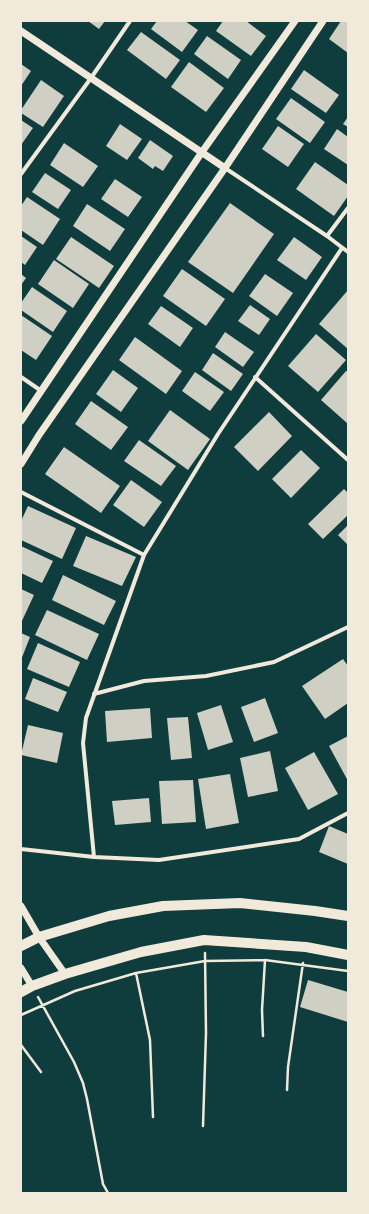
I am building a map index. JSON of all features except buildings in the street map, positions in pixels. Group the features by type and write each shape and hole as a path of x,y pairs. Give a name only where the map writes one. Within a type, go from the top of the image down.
{"main road":[{"path":"21,946 39,937 109,916 163,906 240,904 315,911 348,916"},
{"path":"21,992 32,986 65,974 141,952 204,940 306,947 348,955"}],"street":[{"path":"21,174 91,78 130,21"},
{"path":"21,421 40,390 202,152 295,21"},
{"path":"21,464 52,416 225,168 323,21"},
{"path":"21,31 327,236 348,252"},
{"path":"327,236 348,208"},
{"path":"94,857 84,743 86,718 144,554 218,434 342,248"},
{"path":"21,377 40,390"},
{"path":"255,377 348,460"},
{"path":"21,492 144,554"},
{"path":"94,694 144,681 206,676 274,662 348,627"},
{"path":"21,849 94,857 159,860 299,839 348,813"},
{"path":"21,906 39,937 65,974"},
{"path":"21,968 32,986"}],"path":[{"path":"204,940 206,1034 204,1126"},
{"path":"287,1090 288,1067 306,947"},
{"path":"263,1036 262,1010 265,960"},
{"path":"21,1015 75,991 136,973 205,962 265,960 348,971"},
{"path":"136,973 150,1040 153,1117"},
{"path":"32,986 74,1062 83,1084 103,1184 108,1193"},
{"path":"21,1045 41,1072"}]}
